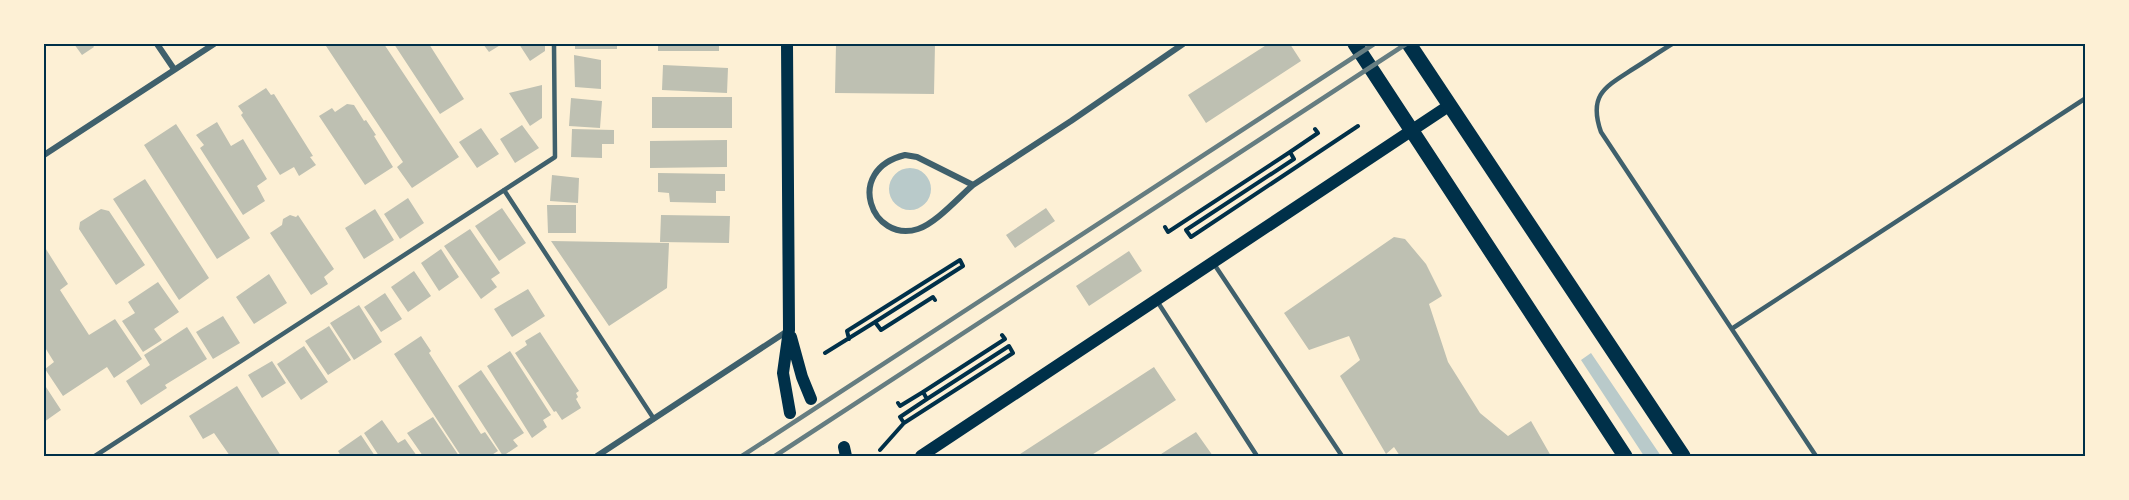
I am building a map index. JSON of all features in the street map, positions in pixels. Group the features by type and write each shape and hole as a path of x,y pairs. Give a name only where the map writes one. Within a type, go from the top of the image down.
{"main road":[{"path":"787,44 789,330 783,373 790,413"},
{"path":"1355,44 1625,456"},
{"path":"1409,44 1683,456"},
{"path":"928,455 1450,105"},
{"path":"789,330 801,377 811,399"}],"street":[{"path":"157,44 174,69"},
{"path":"44,155 214,44"},
{"path":"973,186 918,157 905,155 892,158 874,175 870,187 870,200 874,212 888,225 905,231 917,230 927,225 973,186 1183,44"},
{"path":"597,456 789,330"}],"lane":[{"path":"95,456 555,157 554,44"},
{"path":"1672,44 1606,87 1597,102 1596,116 1601,132 1816,456"},
{"path":"1733,328 2085,98"},
{"path":"504,190 654,419"},
{"path":"1214,263 1342,456"},
{"path":"1157,301 1257,456"}],"path":[{"path":"1290,152 1294,159 1186,230 1191,237 1358,126"},
{"path":"1165,227 1168,232 1318,133 1315,129"},
{"path":"825,353 849,339 963,266 960,260 847,331 849,339"},
{"path":"875,322 881,330 933,297 935,300"},
{"path":"898,403 900,406 1005,339 1002,335"},
{"path":"880,450 904,423 1014,353 1009,346 900,417 904,423"},
{"path":"923,392 927,399"}],"shaded area":[{"path":"910,168 925,174 931,189 925,204 910,210 895,204 889,189 895,174"},
{"path":"1591,353 1661,456 1644,456 1581,360"}],"building":[{"path":"74,44 92,44 94,47 82,55"},
{"path":"330,44 384,44 459,157 412,188 397,167 403,162 326,46"},
{"path":"394,44 429,44 464,99 440,114"},
{"path":"483,44 502,44 489,52"},
{"path":"519,44 545,44 545,51 530,61"},
{"path":"575,44 617,44 617,49 575,49"},
{"path":"658,44 719,44 719,51 658,51"},
{"path":"836,44 935,44 934,94 835,93"},
{"path":"1268,44 1290,44 1301,61 1206,123 1188,95"},
{"path":"574,55 601,60 601,89 575,87"},
{"path":"663,65 728,68 727,93 662,90"},
{"path":"542,85 542,118 530,126 509,93"},
{"path":"266,88 271,95 274,94 313,156 310,157 316,165 299,176 294,167 280,175 241,115 243,113 238,106"},
{"path":"652,97 732,97 732,128 652,128"},
{"path":"571,98 602,101 600,128 569,126"},
{"path":"347,104 354,105 364,121 366,120 393,167 365,185 319,116 332,108 335,112"},
{"path":"217,122 231,146 243,139 267,179 257,186 265,201 243,215 200,148 204,145 196,135"},
{"path":"176,124 250,238 217,259 144,145"},
{"path":"522,125 539,148 515,163 500,139"},
{"path":"481,128 499,154 477,168 459,142"},
{"path":"572,129 614,130 614,144 602,144 602,158 571,157"},
{"path":"727,140 727,167 650,168 650,141"},
{"path":"658,173 725,174 725,191 716,191 716,203 670,202 669,193 658,192"},
{"path":"552,175 579,178 578,203 550,201"},
{"path":"145,179 209,278 179,300 113,199"},
{"path":"408,198 424,223 400,239 384,214"},
{"path":"547,205 576,205 576,233 548,233"},
{"path":"502,208 526,243 499,261 475,226"},
{"path":"1046,208 1055,221 1015,248 1006,235"},
{"path":"101,209 109,211 145,265 116,285 79,229 80,222"},
{"path":"375,209 394,240 364,259 345,228"},
{"path":"290,215 296,217 298,215 334,269 324,277 328,284 311,295 270,233 282,225 283,219"},
{"path":"661,215 730,216 729,243 660,242"},
{"path":"470,229 500,273 491,279 497,287 481,299 444,246"},
{"path":"1394,237 1405,239 1426,264 1442,296 1429,304 1448,362 1480,413 1508,436 1531,421 1551,456 1400,456 1394,447 1386,454 1340,376 1360,360 1349,336 1309,350 1284,313"},
{"path":"551,241 669,243 667,288 609,326"},
{"path":"44,246 68,284 60,290 89,335 115,319 142,359 114,378 107,367 63,396 45,369 54,362 44,346"},
{"path":"441,249 459,277 439,291 421,263"},
{"path":"1129,251 1142,271 1089,306 1076,286"},
{"path":"414,271 431,296 408,312 391,287"},
{"path":"269,274 287,303 254,324 236,297"},
{"path":"158,282 179,312 154,329 162,340 143,352 122,321 135,313 128,302"},
{"path":"528,289 545,316 512,337 494,309"},
{"path":"385,293 402,319 381,332 364,307"},
{"path":"359,305 382,342 354,360 330,323"},
{"path":"223,316 240,343 213,359 196,332"},
{"path":"329,326 351,360 328,375 305,341"},
{"path":"187,327 207,359 165,385 167,388 141,405 126,381 150,365 144,355"},
{"path":"540,332 579,391 576,393 578,397 576,399 581,408 562,420 556,411 554,412 515,353 527,345 525,341"},
{"path":"421,336 431,351 429,353 481,434 485,432 498,451 490,456 461,456 394,354"},
{"path":"304,346 328,382 301,400 277,364"},
{"path":"510,351 551,415 543,420 547,427 532,438 487,366"},
{"path":"272,361 286,383 262,398 248,375"},
{"path":"1154,367 1176,400 1106,446 1090,456 1017,456"},
{"path":"481,370 524,433 513,440 518,446 503,456 458,386"},
{"path":"44,384 61,410 44,422"},
{"path":"237,386 281,456 230,456 214,433 203,439 189,416"},
{"path":"433,417 459,456 423,456 407,433"},
{"path":"382,420 398,443 405,439 417,456 379,456 364,433"},
{"path":"1196,432 1213,456 1158,456 1172,447"},
{"path":"361,435 375,456 341,456 338,451"}],"railway":[{"path":"742,456 1374,44"},
{"path":"775,456 1406,44"}]}
